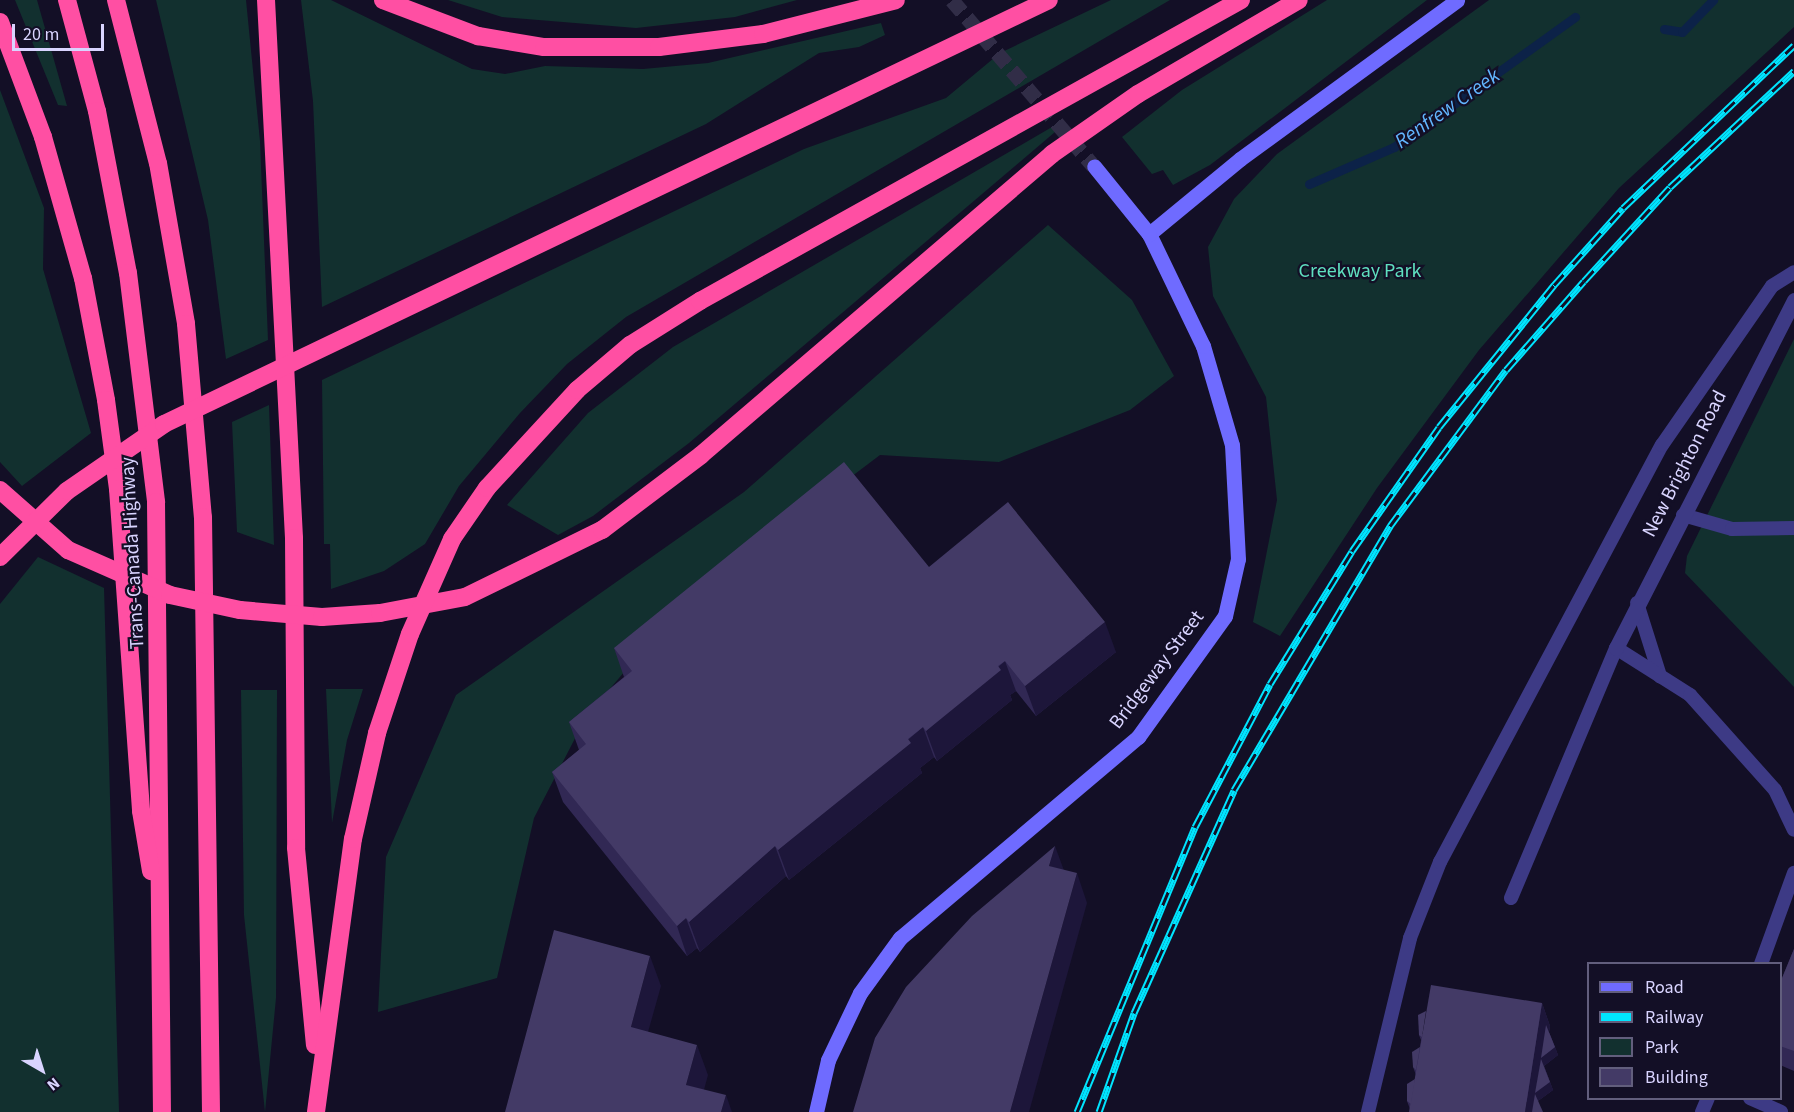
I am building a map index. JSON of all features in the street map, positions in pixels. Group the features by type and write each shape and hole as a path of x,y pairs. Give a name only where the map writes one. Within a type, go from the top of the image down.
{"highway":[{"name":"Trans-Canada Highway","path":"67,0 97,111 128,273 156,502 162,670 158,914 162,1112"},
{"path":"116,0 158,162 178,278 203,517 211,1112"},
{"path":"266,0 294,538 292,726 296,848 317,1071 316,1112"},
{"path":"383,0 478,36 544,47 659,47 763,34 896,0"},
{"path":"0,557 67,491 164,424 392,318 1049,0"},
{"path":"317,1071 353,839 390,693 452,539 532,435 630,345 700,301 1241,0"},
{"path":"0,490 68,550 170,595 240,610 322,617 380,613 465,597 602,530 701,455 1052,154 1138,94 1299,0"},
{"path":"0,22 43,137 83,278 118,489 141,811 158,914"}],"street":[{"path":"1149,234 1240,159 1457,0"},
{"name":"Bridgeway Street","path":"816,1112 828,1060 860,993 900,938 1138,737 1225,616 1238,559 1232,445 1203,346 1149,234 1094,166"},
{"name":"New Brighton Road","path":"1616,648 1794,300"}],"lane":[{"path":"1368,1112 1407,949 1440,862 1662,445 1772,286 1794,272"},
{"path":"1683,515 1732,529 1794,528"},
{"path":"1637,603 1660,676"},
{"path":"1511,898 1616,648 1690,695 1775,790 1794,830"},
{"path":"1761,962 1794,873"},
{"path":"1755,1100 1782,1112"}],"green space":[{"path":"15,0 37,0 67,106 58,105"},
{"path":"156,0 246,0 260,141 268,340 226,359 208,220"},
{"path":"301,0 331,0 472,69 505,74 545,66 643,69 708,63 881,23 885,35 859,47 819,53 706,124 322,307 313,101"},
{"path":"448,0 797,0 735,17 636,28 502,17"},
{"path":"1111,0 1170,0 626,317 567,364 520,413 459,486 425,544 384,571 331,589 330,544 324,544 322,380 804,149 946,98 1000,53"},
{"path":"1327,0 1427,0 1210,165 1173,185 1163,170 1152,174 1122,137 1182,90"},
{"name":"Creekway Park","path":"1489,0 1794,0 1794,27 1619,188 1479,350 1377,488 1280,636 1253,622 1277,500 1266,397 1213,296 1208,247 1234,199 1277,154"},
{"path":"0,90 44,208 43,269 91,433 22,486 0,462"},
{"path":"1052,127 1055,132 689,443 593,516 558,535 507,505 588,413 673,347"},
{"path":"1048,225 1132,300 1174,376 1130,410 999,462 880,455 769,539 636,658 586,717 534,818 497,978 378,1012 386,857 456,695 744,492"},
{"path":"1794,339 1794,687 1685,573 1687,556"},
{"path":"269,405 274,545 237,532 232,422"},
{"path":"38,557 104,588 119,1112 0,1112 0,604"},
{"path":"326,689 363,689 347,740 332,823"},
{"path":"241,690 277,690 276,998 265,1112 244,915"}],"building":[{"path":"844,462 929,567 1008,502 1105,622 1025,686 1005,661 998,666 1001,670 926,731 923,727 908,739 911,743 778,850 775,846 689,922 686,918 677,926 552,772 586,744 569,722 632,671 614,648"},
{"path":"1055,846 1049,866 1077,873 1010,1112 853,1112 875,1038 906,987 972,916"},
{"path":"554,930 650,956 631,1027 697,1045 686,1085 726,1095 721,1112 505,1112"},
{"path":"1794,949 1794,1051 1782,1047 1782,978"},
{"path":"1431,985 1542,1003 1525,1112 1409,1112"},
{"path":"1426,1011 1422,1037 1419,1035 1418,1015"},
{"path":"1546,1025 1555,1047 1541,1058"},
{"path":"1420,1047 1416,1070 1413,1067 1412,1052"},
{"path":"1541,1059 1550,1082 1535,1093"},
{"path":"1415,1079 1411,1104 1407,1101 1407,1084"},
{"path":"1535,1094 1543,1112 1532,1112"}],"waterway":[{"name":"Renfrew Creek","path":"1664,29 1682,32 1713,0"},
{"name":"Renfrew Creek","path":"1309,184 1394,147 1575,17"}],"tunnel":[{"path":"952,0 1094,166"}],"railway":[{"path":"1077,1112 1195,827 1270,684 1352,551 1439,427 1554,285 1623,208 1794,45"},
{"path":"1099,1112 1134,1013 1234,790 1390,526 1506,370 1584,281 1670,187 1794,71"}]}
